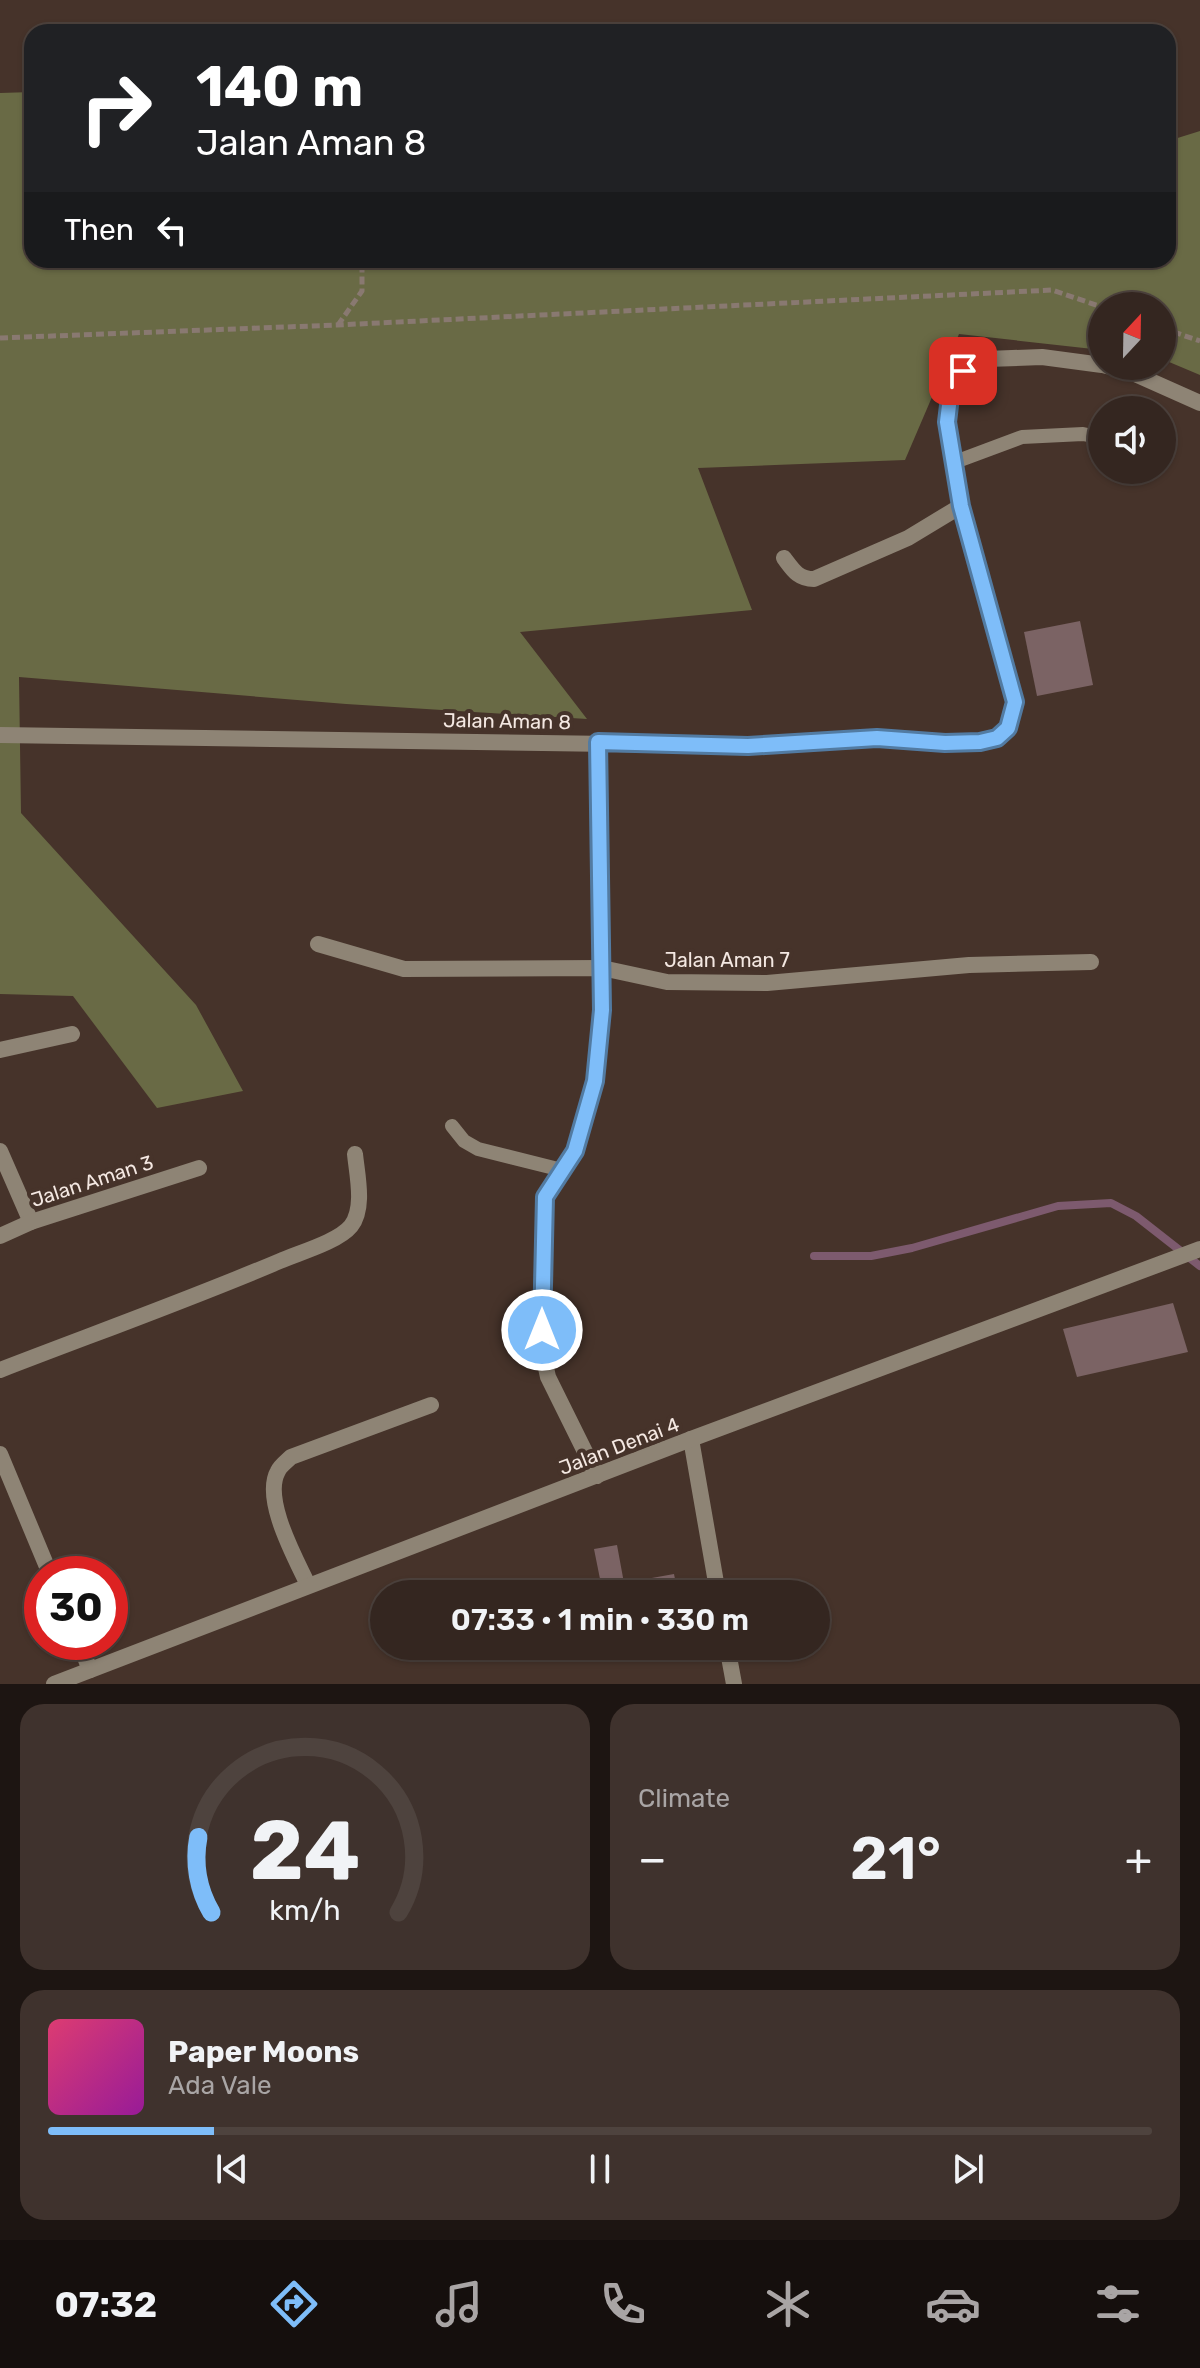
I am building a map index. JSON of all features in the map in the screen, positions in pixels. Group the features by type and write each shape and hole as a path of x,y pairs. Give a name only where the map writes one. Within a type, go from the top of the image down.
{"street":[{"path":"784,558 804,579 814,579 908,538 961,506 947,422 955,381 973,364 987,359 1042,357 1088,364"},
{"path":"1148,380 1200,403"},
{"name":"Jalan Aman 8","path":"0,735 748,746 877,738 945,743 997,738 1008,728 1015,702 961,506"},
{"path":"597,1476 548,1377 543,1354 545,1197 575,1151 595,1081 602,1010 598,742"},
{"name":"Jalan Aman 7","path":"318,944 404,969 602,968 667,982 767,983 969,965 1091,962"},
{"path":"0,1050 72,1034"},
{"path":"0,1151 31,1222"},
{"path":"0,1370 243,1277 334,1238 350,1228 356,1216 359,1200 355,1154"},
{"name":"Jalan Aman 3","path":"0,1236 31,1222 199,1168"},
{"name":"Jalan Denai 4","path":"54,1684 691,1439 1200,1249"},
{"path":"308,1585 277,1512 274,1493 277,1472 291,1457 431,1405"},
{"path":"691,1439 716,1580"},
{"path":"0,1454 42,1556"},
{"path":"86,1660 90,1670"},
{"path":"730,1660 734,1684"}],"lane":[{"path":"955,462 1022,437 1088,435"},
{"path":"452,1126 464,1141 478,1149 562,1170"}],"path":[{"path":"337,325 362,291 362,268"},
{"path":"0,338 1052,290 1088,302"},
{"path":"1176,333 1200,341"}],"green space":[{"path":"24,92 24,268 1176,268 1176,138 1200,131 1200,375 1176,365 1176,292 1088,292 1088,348 959,334 905,460 698,468 752,610 520,632 587,719 346,704 19,677 21,813 196,1005 243,1091 157,1108 73,996 0,994 0,93"}],"building":[{"path":"1080,621 1093,685 1037,696 1024,632"},
{"path":"1173,1303 1188,1352 1077,1377 1063,1329"},
{"path":"617,1545 623,1580 600,1580 594,1549"},
{"path":"674,1574 675,1580 641,1580"}],"waterway":[{"path":"814,1256 871,1256 912,1248 1058,1206 1111,1203 1136,1216 1200,1266"}],"route":[{"path":"542,1330 545,1197 575,1151 595,1081 602,1010 598,742 748,746 877,738 980,742 997,738 1008,728 1015,702 961,506 947,422 955,381 963,371"}]}
